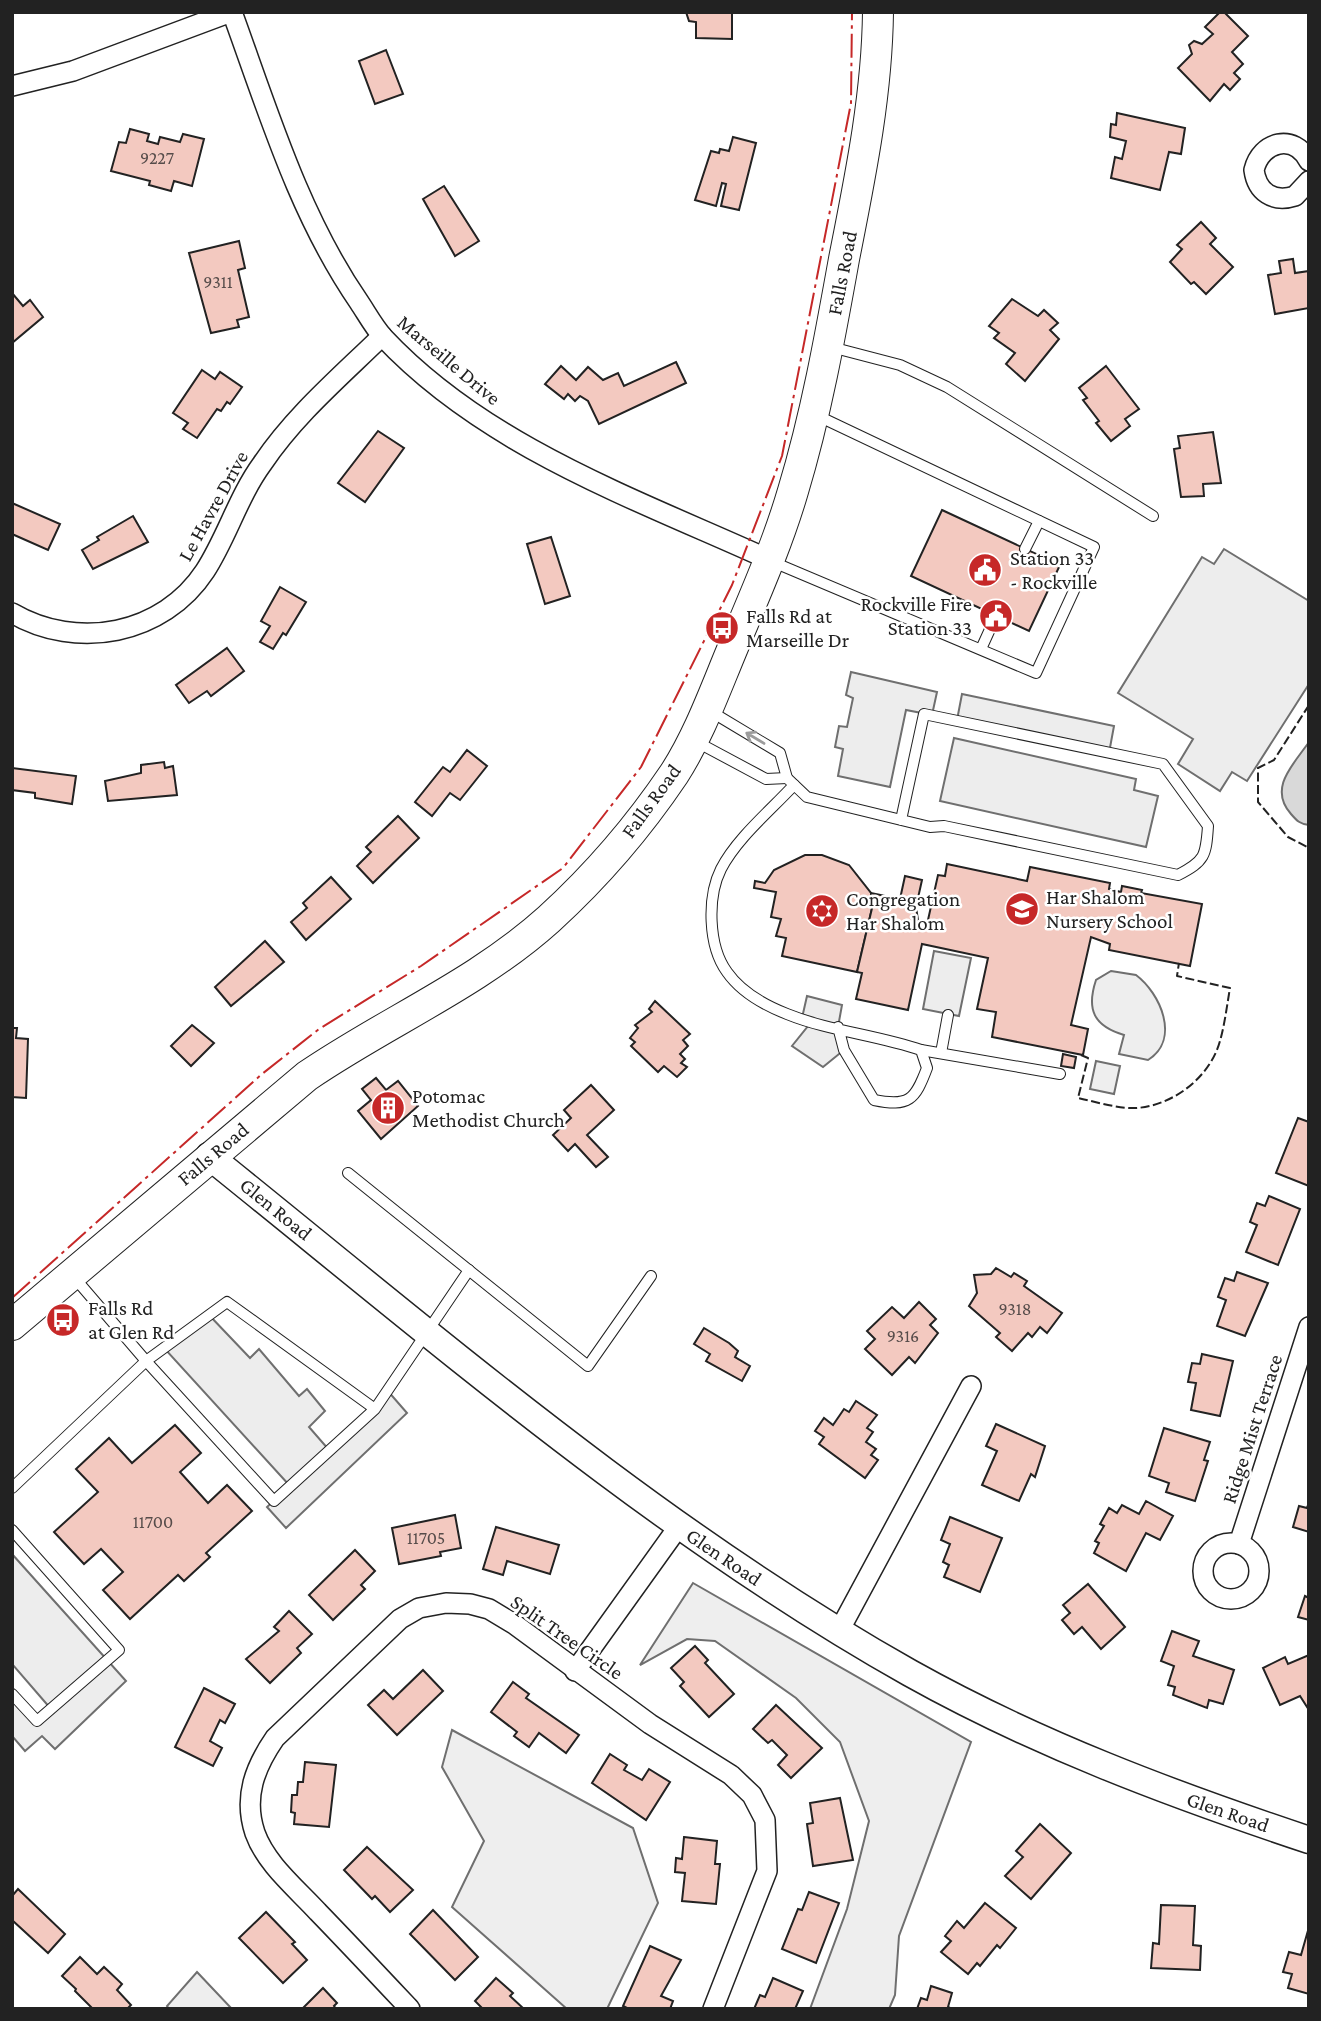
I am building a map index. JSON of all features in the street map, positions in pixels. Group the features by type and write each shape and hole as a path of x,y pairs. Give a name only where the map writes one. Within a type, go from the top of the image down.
{"main road":[{"name":"Falls Road","path":"12,1325 307,1076 352,1045 458,985 548,920 631,831 675,772 707,709 770,560 793,491 814,414 872,102 878,12"},
{"name":"Glen Road","path":"209,1156 427,1331 679,1526 839,1632 972,1705 1074,1753 1154,1788 1309,1840"}],"street":[{"path":"12,86 73,71 232,12"},
{"name":"Marseille Drive","path":"232,12 304,205 337,271 382,336 441,388 528,449 770,560"},
{"path":"1309,162 1298,147 1279,143 1262,152 1254,170 1260,188 1276,199 1296,196 1309,181"},
{"name":"Le Havre Drive","path":"12,613 42,627 93,634 112,633 147,622 176,603 203,575 243,493 262,463 298,418 382,336"},
{"name":"Ridge Mist Terrace","path":"1239,1544 1308,1329"},
{"path":"839,1632 971,1386"},
{"path":"575,1671 679,1526"},
{"name":"Split Tree Circle","path":"410,2009 265,1852 256,1833 250,1805 252,1780 261,1758 275,1738 382,1634 419,1608 446,1604 470,1604 489,1609 514,1624 650,1724 731,1775 752,1794 765,1820 767,1871 713,2009"}],"lane":[{"path":"828,346 900,365 947,387 1153,516"},
{"path":"770,560 1036,673 1094,547 814,414"},
{"path":"1025,549 1039,521"},
{"path":"981,649 996,616"},
{"path":"707,709 780,753 791,782 807,797 901,820 930,827 944,826 1178,875 1200,863 1206,849 1208,826 1163,764 924,714 901,820"},
{"path":"692,739 766,779 791,782"},
{"path":"791,782 721,870 711,910 715,940 726,971 750,996 788,1015 920,1049 1060,1074"},
{"path":"941,1053 948,1015"},
{"path":"838,1027 844,1051 874,1100 898,1104 917,1094 927,1068 920,1049"},
{"path":"348,1173 588,1366 652,1276"},
{"path":"72,1274 146,1361 274,1501 375,1409 469,1270"},
{"path":"12,1488 146,1361 227,1302 375,1409"},
{"path":"12,1530 119,1650 37,1721 12,1694"}],"shaded area":[{"path":"1224,549 1309,601 1309,684 1247,781 1232,772 1220,791 1178,764 1193,739 1118,693 1202,557 1214,564"},
{"path":"851,672 937,692 932,715 906,710 890,787 838,776 843,749 835,747 839,726 847,727 853,698 846,695"},
{"path":"962,694 1114,726 1109,753 957,720"},
{"path":"954,738 1136,779 1134,790 1158,796 1146,847 940,801"},
{"path":"1309,742 1309,825 1301,823 1293,816 1285,804 1282,786 1290,768"},
{"path":"934,951 971,958 959,1016 923,1009"},
{"path":"1111,971 1136,975 1153,993 1159,1004 1165,1029 1163,1040 1158,1051 1148,1060 1119,1054 1124,1035 1106,1027 1095,1015 1092,1000 1096,980"},
{"path":"807,996 842,1005 838,1027 844,1050 823,1067 792,1046 812,1021 802,1018"},
{"path":"1096,1061 1120,1066 1114,1094 1090,1089"},
{"path":"209,1315 250,1358 259,1349 299,1396 307,1389 325,1411 309,1427 329,1450 387,1390 407,1413 286,1528 267,1507 290,1486 164,1348"},
{"path":"12,1554 126,1681 55,1749 42,1736 25,1751 12,1736 12,1694 37,1721 51,1709 12,1664"},
{"path":"693,1583 971,1742 899,1936 895,1995 889,2009 810,2009 847,1909 869,1821 840,1742 796,1698 715,1641 687,1639 640,1665"},
{"path":"452,1730 633,1828 658,1903 607,2009 567,2009 452,1907 484,1841 442,1767"},
{"path":"197,1972 232,2009 169,2009 167,2006"}],"building":[{"path":"686,12 732,12 732,39 696,38 696,22 689,21"},
{"path":"1220,12 1224,12 1248,36 1232,52 1243,64 1234,73 1240,79 1230,90 1224,84 1210,101 1178,68 1192,54 1189,45 1194,41 1202,44 1213,34 1205,27"},
{"path":"386,50 403,94 375,104 359,61"},
{"path":"1117,113 1185,128 1181,154 1169,152 1160,190 1111,178 1115,157 1122,159 1126,141 1110,137 1111,124 1116,125"},
{"path":"130,129 149,134 147,141 158,144 160,137 180,142 183,134 204,139 192,186 174,181 171,191 149,185 150,181 111,171 119,142 126,143"},
{"path":"733,137 756,143 739,210 721,206 726,184 722,183 716,206 695,200 711,151 729,151"},
{"path":"444,186 479,241 455,256 423,199"},
{"path":"1201,222 1216,238 1210,244 1233,267 1206,294 1194,282 1191,284 1170,262 1182,249 1177,245"},
{"path":"239,241 245,268 238,270 249,317 237,320 239,327 211,333 189,253"},
{"path":"1293,259 1295,273 1309,271 1309,308 1275,314 1268,275 1281,273 1279,261"},
{"path":"12,293 23,306 30,300 43,317 12,343"},
{"path":"1012,299 1038,316 1044,310 1058,323 1050,330 1059,339 1025,381 1006,364 1015,353 994,338 999,333 989,326"},
{"path":"676,362 686,383 599,424 588,401 580,396 575,401 568,394 564,399 545,384 561,366 576,380 588,367 603,380 618,373 624,386"},
{"path":"1106,366 1139,409 1125,419 1130,426 1111,441 1096,423 1099,421 1083,400 1087,398 1079,388"},
{"path":"202,370 215,379 220,372 242,387 230,404 227,402 221,411 217,409 197,438 183,429 188,423 173,413"},
{"path":"378,431 404,448 365,502 338,483"},
{"path":"1213,432 1221,483 1203,484 1204,496 1181,497 1174,449 1180,448 1178,436"},
{"path":"12,503 60,524 48,550 12,534"},
{"name":"Station 33 - Rockville","path":"942,510 1060,565 1029,631 911,576"},
{"path":"133,516 148,542 93,569 82,550 99,540 97,537"},
{"path":"551,537 570,596 545,604 527,544"},
{"path":"280,587 306,602 286,635 283,633 273,649 260,642 270,626 261,621"},
{"path":"227,648 244,671 211,696 207,691 189,703 176,685"},
{"path":"467,750 487,766 460,800 450,793 432,816 415,802 443,767 450,772"},
{"path":"164,762 165,768 173,766 177,795 108,801 105,781 141,773 141,765"},
{"path":"12,768 76,776 72,804 35,798 35,793 12,790"},
{"path":"398,816 419,838 373,883 357,866 371,852 366,847"},
{"name":"Congregation Har Shalom","path":"805,855 822,855 849,865 871,893 873,904 857,972 782,956 786,938 776,936 781,919 771,917 776,892 754,888 755,881 765,883 774,870"},
{"path":"947,864 1027,881 1030,867 1110,883 1109,889 1121,892 1122,886 1142,890 1141,893 1202,904 1190,966 1109,950 1110,944 1091,937 1071,1025 1088,1029 1083,1055 992,1037 996,1012 977,1009 988,958 922,944 908,1010 856,999 862,973 857,972 873,904 871,893 900,899 905,876 922,880 916,907 919,927 926,929 938,875 945,876"},
{"path":"331,877 351,899 306,940 291,922 307,908 303,903"},
{"path":"265,941 284,962 231,1006 215,987"},
{"path":"655,1001 690,1034 683,1040 688,1046 680,1054 685,1059 681,1063 687,1067 677,1077 664,1066 658,1072 631,1046 635,1042 630,1038 638,1028 635,1025 652,1012 649,1009"},
{"path":"192,1025 214,1043 191,1066 171,1046"},
{"path":"12,1028 17,1028 16,1038 28,1039 26,1098 12,1097"},
{"path":"1063,1054 1076,1057 1074,1068 1061,1066"},
{"name":"Potomac Methodist Church","path":"376,1078 386,1090 398,1081 418,1106 381,1139 358,1111 371,1100 362,1089"},
{"path":"591,1085 614,1110 587,1135 608,1157 596,1167 575,1144 568,1151 553,1135 571,1118 564,1110"},
{"path":"1298,1118 1309,1122 1309,1186 1276,1173"},
{"path":"1269,1196 1300,1209 1278,1265 1246,1252 1257,1225 1250,1222 1257,1203 1265,1206"},
{"path":"996,1268 1011,1277 1014,1273 1027,1281 1024,1286 1062,1313 1047,1333 1040,1327 1032,1337 1028,1333 1012,1351 996,1337 1000,1333 969,1306 977,1293 974,1275 991,1274"},
{"path":"1237,1272 1268,1283 1245,1336 1217,1326 1226,1300 1218,1297 1225,1278 1234,1281"},
{"path":"919,1302 936,1319 930,1325 938,1333 915,1363 909,1357 892,1375 865,1349 875,1339 867,1331 892,1307 904,1318"},
{"path":"704,1328 729,1343 738,1351 735,1357 750,1366 742,1381 706,1361 710,1354 694,1344"},
{"path":"1202,1354 1233,1361 1220,1416 1191,1410 1196,1383 1188,1382 1192,1363 1200,1364"},
{"path":"856,1401 877,1415 867,1428 873,1432 866,1442 876,1449 871,1455 878,1460 865,1478 819,1444 824,1437 815,1431 824,1418 833,1425 844,1409 849,1412"},
{"path":"996,1424 1045,1446 1035,1477 1031,1474 1019,1501 982,1485 997,1451 986,1446"},
{"path":"175,1425 201,1453 180,1472 208,1503 227,1485 252,1511 206,1553 210,1557 184,1581 178,1575 130,1619 103,1590 123,1572 101,1549 84,1564 54,1532 98,1492 76,1469 109,1438 132,1463"},
{"path":"1164,1428 1210,1442 1204,1460 1208,1461 1195,1501 1166,1492 1169,1483 1149,1476"},
{"path":"1146,1501 1173,1516 1160,1540 1146,1533 1126,1571 1094,1553 1099,1543 1095,1541 1104,1526 1100,1524 1109,1508 1117,1513 1122,1505 1139,1514"},
{"path":"1309,1502 1309,1532 1293,1527 1299,1506 1307,1508"},
{"path":"455,1515 461,1548 440,1552 441,1556 399,1564 392,1528"},
{"path":"950,1517 1002,1538 980,1592 944,1577 949,1565 943,1562 950,1544 941,1540"},
{"path":"496,1527 559,1545 550,1574 507,1561 503,1575 483,1569"},
{"path":"355,1550 375,1571 361,1585 365,1589 333,1620 309,1595"},
{"path":"1088,1584 1125,1627 1101,1649 1082,1627 1074,1634 1062,1620 1070,1613 1063,1605"},
{"path":"1305,1596 1309,1598 1309,1620 1298,1617"},
{"path":"289,1611 312,1634 297,1648 301,1653 270,1683 246,1659 279,1631 274,1627"},
{"path":"1172,1631 1199,1641 1193,1656 1234,1670 1223,1704 1209,1700 1207,1708 1173,1695 1175,1687 1168,1685 1174,1666 1161,1661"},
{"path":"695,1646 708,1660 705,1663 734,1694 709,1717 680,1686 684,1682 671,1668"},
{"path":"1309,1655 1309,1710 1300,1696 1280,1705 1263,1668 1285,1657 1288,1664"},
{"path":"423,1670 443,1691 397,1735 368,1705 384,1690 393,1699"},
{"path":"513,1682 529,1694 526,1698 579,1735 566,1753 539,1733 529,1747 514,1736 517,1732 491,1712"},
{"path":"204,1688 235,1704 225,1723 220,1720 210,1741 222,1748 213,1766 175,1747"},
{"path":"776,1705 822,1748 791,1778 778,1765 787,1755 772,1740 768,1743 753,1729"},
{"path":"610,1754 627,1765 624,1770 642,1780 649,1769 670,1782 646,1820 592,1783"},
{"path":"305,1762 336,1765 329,1827 294,1824 295,1813 291,1812 292,1795 297,1795 298,1782 303,1782"},
{"path":"840,1798 853,1860 813,1866 807,1824 813,1823 810,1803"},
{"path":"1040,1824 1071,1853 1031,1899 1005,1876 1023,1857 1016,1851"},
{"path":"684,1837 717,1841 715,1864 720,1864 716,1904 682,1901 685,1873 675,1872 676,1858 682,1859"},
{"path":"367,1847 413,1890 390,1912 375,1896 372,1899 344,1870"},
{"path":"18,1889 65,1934 48,1953 12,1920 12,1896"},
{"path":"809,1892 839,1903 816,1963 782,1949 798,1909 802,1910"},
{"path":"985,1903 1016,1928 1000,1948 997,1945 980,1966 977,1963 968,1974 941,1952 951,1941 945,1936 957,1921 964,1928"},
{"path":"1161,1905 1195,1906 1193,1945 1201,1946 1200,1970 1151,1968 1153,1943 1159,1944"},
{"path":"433,1910 478,1957 455,1980 410,1934"},
{"path":"266,1912 295,1942 292,1944 307,1960 283,1983 239,1938"},
{"path":"1309,1927 1309,1994 1288,1988 1292,1974 1283,1972 1289,1952 1301,1955"},
{"path":"650,1946 681,1960 661,1996 673,2001 670,2009 629,2009 623,2006"},
{"path":"80,1957 97,1974 104,1967 122,1984 117,1990 131,2005 127,2009 93,2009 75,1991 62,1976"},
{"path":"496,1978 513,1993 510,1996 524,2009 483,2009 475,2001"},
{"path":"773,1978 803,1991 795,2009 754,2009 760,1995 765,1997"},
{"path":"931,1986 952,1993 948,2007 952,2009 917,2009 921,1998 927,2000"},
{"path":"323,1988 337,2003 334,2006 336,2009 302,2009"}],"fence":[{"path":"1309,705 1274,760 1258,768 1258,802 1288,837 1309,848"},
{"path":"1081,1055 1088,1058 1078,1098 1137,1108 1164,1101 1189,1087 1215,1054 1225,1021 1230,988 1177,976 1179,963"}],"power":[{"path":"12,1298 262,1074 319,1029 421,966 563,868 641,767 732,585 782,456 851,103 852,12"}],"place":[{"name":"Station 33 - Rockville","path":"985,570"},
{"name":"Rockville Fire Station 33","path":"996,616"},
{"name":"Falls Rd at Marseille Dr","path":"722,628"},
{"name":"Har Shalom Nursery School","path":"1022,909"},
{"name":"Congregation Har Shalom","path":"822,911"},
{"name":"Potomac Methodist Church","path":"388,1108"},
{"name":"Falls Rd at Glen Rd","path":"63,1320"}]}
